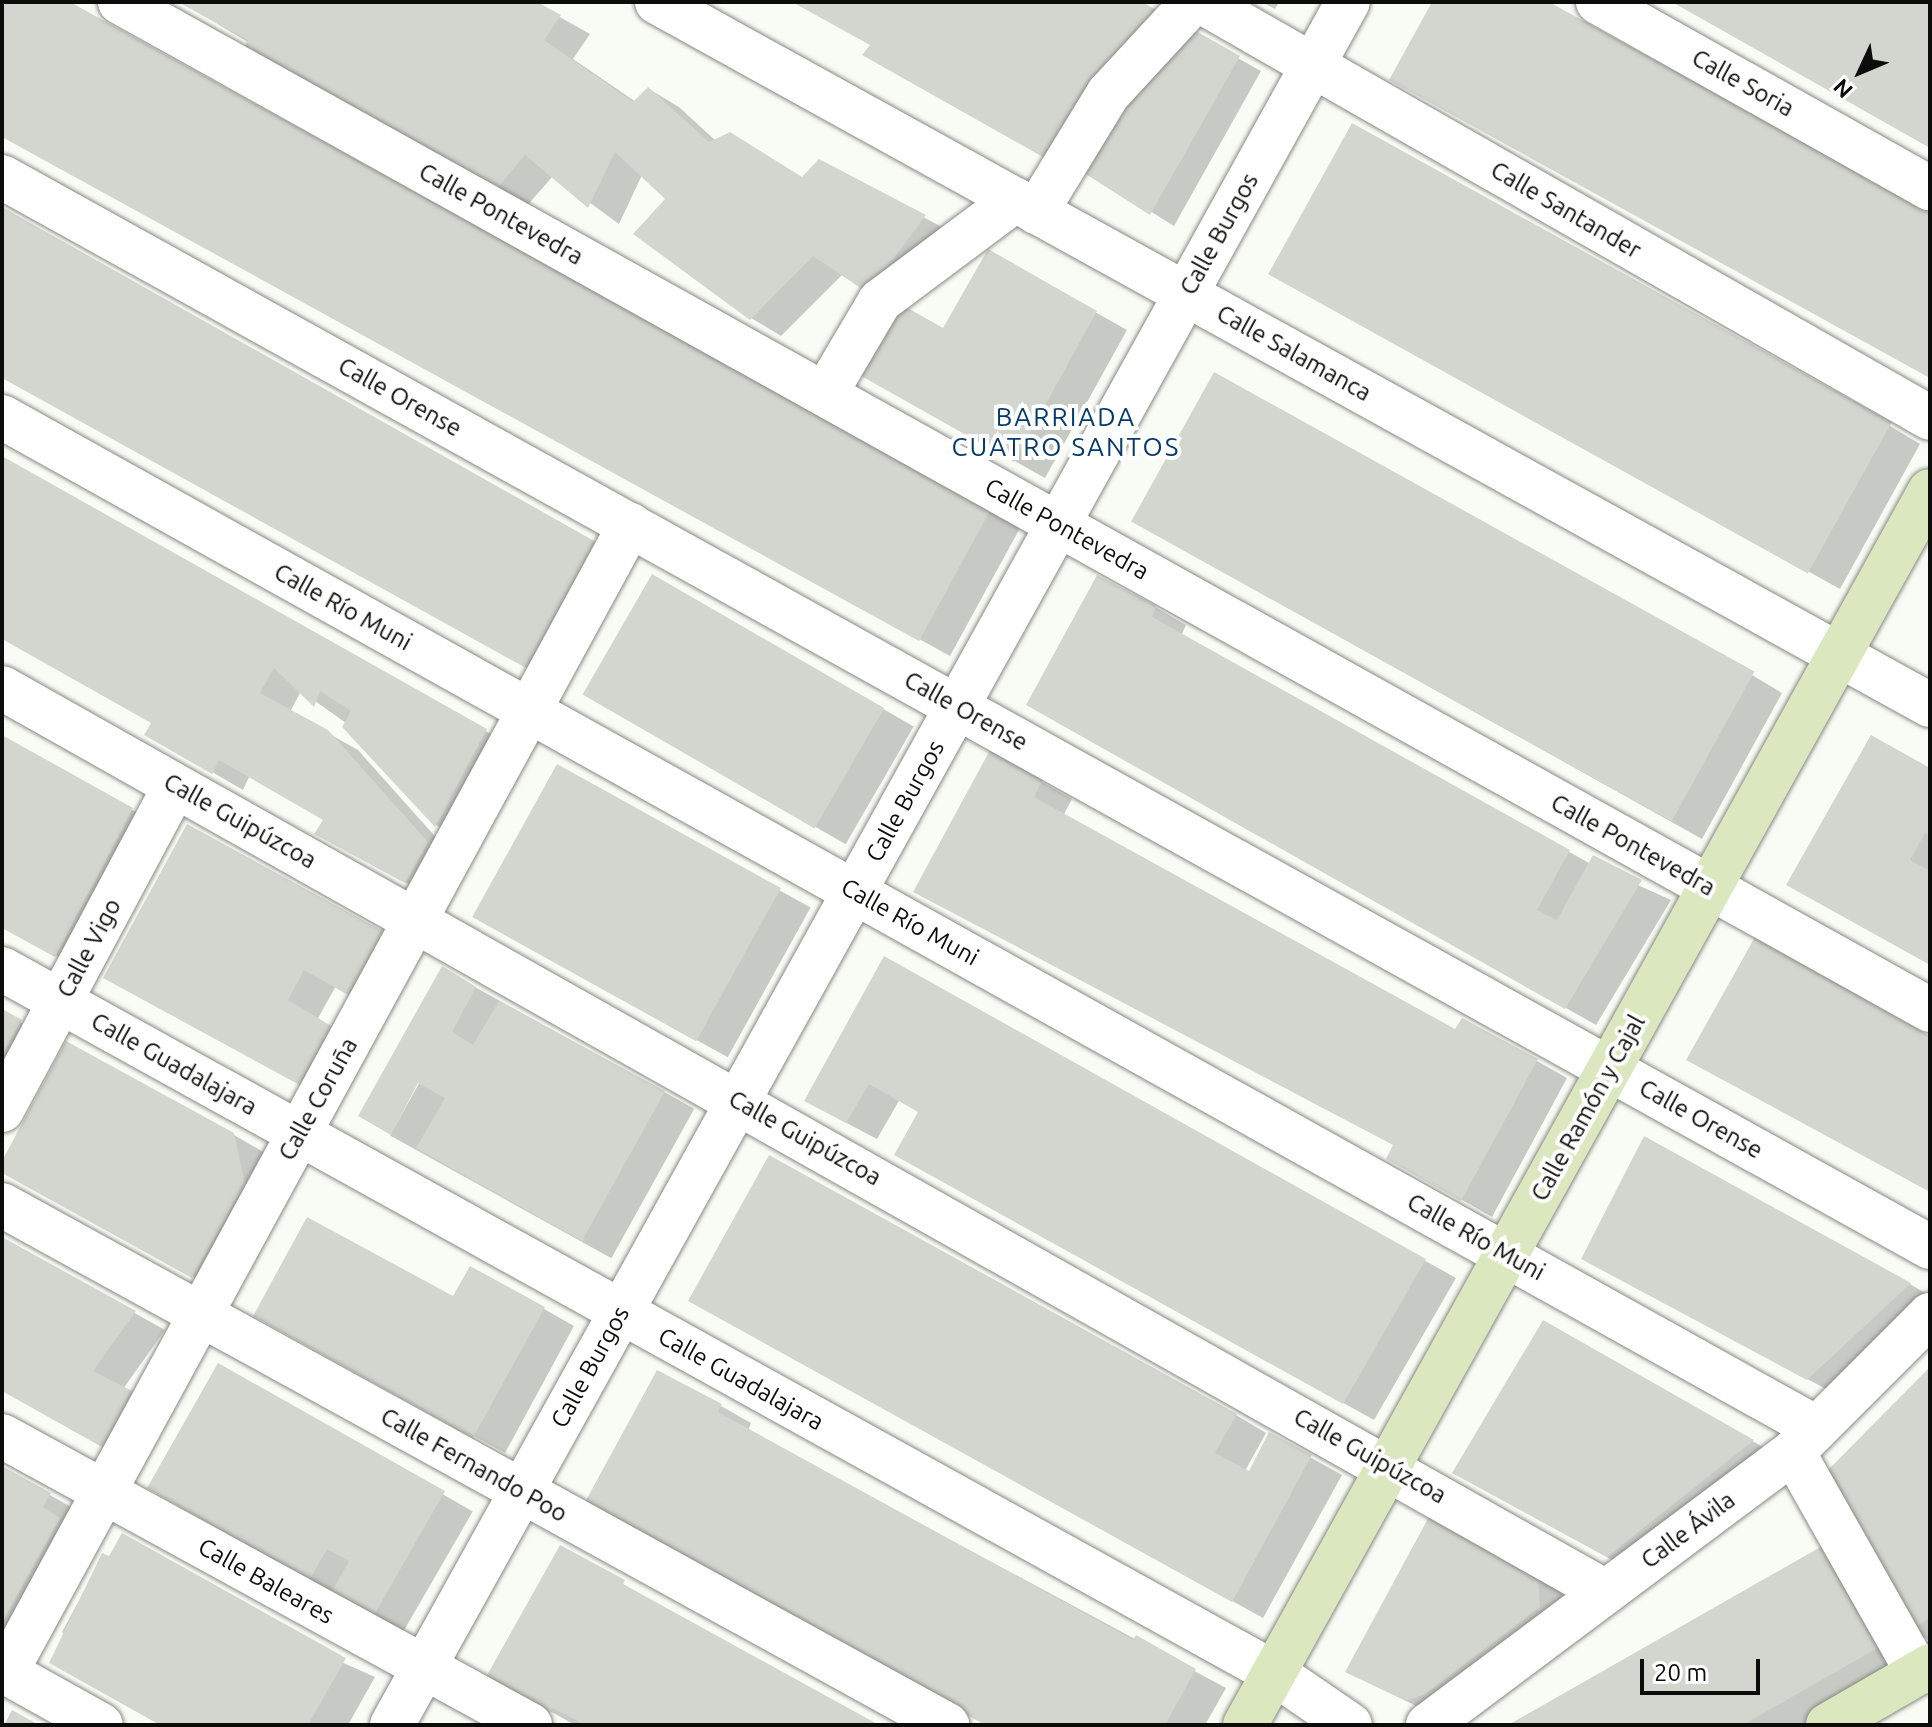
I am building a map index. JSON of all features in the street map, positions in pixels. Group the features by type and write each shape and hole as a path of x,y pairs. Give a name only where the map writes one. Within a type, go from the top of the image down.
{"main road":[{"name":"Calle Ramón y Cajal","path":"1245,1725 1930,491"},
{"path":"1831,1724 1924,1669"}],"street":[{"name":"Calle Pontevedra","path":"120,2 1930,1010"},
{"name":"Calle Salamanca","path":"657,2 1930,705"},
{"path":"825,394 880,301 1025,206 1108,94 1193,2"},
{"name":"Calle Santander","path":"1202,2 1930,418"},
{"name":"Calle Burgos","path":"392,1725 1348,2"},
{"name":"Calle Soria","path":"1598,2 1930,188"},
{"name":"Calle Orense","path":"2,177 1930,1247"},
{"name":"Calle Río Muni","path":"2,417 1507,1254 1804,1440"},
{"name":"Calle Coruña","path":"4,1671 630,525"},
{"name":"Calle Guipúzcoa","path":"2,688 1389,1466 1606,1592"},
{"name":"Calle Vigo","path":"2,1110 175,786"},
{"name":"Calle Guadalajara","path":"2,969 1274,1673 1350,1725"},
{"name":"Calle Fernando Poo","path":"2,1205 947,1725"},
{"name":"Calle Ávila","path":"1428,1725 1804,1440 1930,1315"},
{"name":"Calle Baleares","path":"2,1436 530,1725"},
{"path":"1804,1440 1924,1669"},
{"path":"4,1671 101,1725"}],"building":[{"path":"2,2 70,2 991,509 919,641 2,137"},
{"path":"178,2 537,2 561,15 544,40 633,102 648,87 709,142 730,132 802,177 819,159 926,215 868,293 813,256 750,320 633,234 665,199 615,152 588,208 525,155 494,192 242,51 248,40"},
{"path":"792,2 1142,2 1158,11 1043,157 862,55 870,45"},
{"path":"1432,2 1549,2 1930,211 1928,377 1389,80"},
{"path":"1672,2 1930,2 1930,148"},
{"path":"1187,26 1240,56 1150,215 1081,171 1124,99"},
{"path":"1352,123 1892,422 1808,573 1268,274"},
{"path":"2,207 596,542 526,668 2,378"},
{"path":"988,249 1097,311 1014,462 856,373 897,302 943,328"},
{"path":"1214,372 1755,672 1672,821 1131,522"},
{"path":"2,456 487,729 435,827 342,727 351,711 320,691 314,707 274,668 260,693 328,730 428,842 405,883 314,834 323,820 219,760 212,774 144,735 151,723 2,639"},
{"path":"652,574 884,708 815,828 582,694"},
{"path":"1097,575 1156,606 1152,617 1570,850 1537,910 1557,920 1593,855 1642,880 1565,1009 1026,705"},
{"path":"2,735 133,808 55,957 2,928"},
{"path":"1871,735 1930,768 1930,835 1925,833 1910,860 1930,871 1930,965 1786,885"},
{"path":"990,750 1043,780 1034,797 1455,1029 1462,1018 1538,1059 1461,1201 1386,1159 1393,1145 913,892"},
{"path":"557,764 781,888 696,1041 472,917"},
{"path":"187,824 390,935 355,999 304,970 288,1000 338,1030 307,1089 103,978"},
{"path":"1755,937 1930,1036 1930,1192 1686,1060"},
{"path":"884,956 1426,1259 1343,1404 894,1155 918,1112 869,1084 846,1123 804,1101"},
{"path":"442,966 476,987 452,1032 473,1045 499,1001 665,1091 582,1241 416,1148 445,1098 418,1083 391,1135 358,1116"},
{"path":"2,1009 22,1020 2,1056"},
{"path":"66,1041 234,1133 245,1184 192,1278 2,1173 2,1161"},
{"path":"1644,1136 1911,1283 1807,1380 1581,1259"},
{"path":"769,1155 1237,1414 1215,1453 1249,1471 1269,1432 1312,1455 1232,1602 688,1301"},
{"path":"307,1217 453,1296 470,1266 545,1307 473,1438 253,1316"},
{"path":"2,1237 136,1311 93,1371 140,1395 109,1451 2,1391"},
{"path":"1543,1320 1754,1440 1607,1557 1452,1473"},
{"path":"218,1363 445,1491 373,1617 331,1593 349,1561 327,1549 309,1581 147,1488"},
{"path":"1930,1367 1930,1618 1908,1631 1820,1478"},
{"path":"657,1370 722,1404 718,1412 1133,1640 1136,1635 1196,1669 1165,1725 985,1725 585,1502"},
{"path":"2,1466 51,1493 43,1507 60,1518 2,1622"},
{"path":"1431,1513 1538,1574 1540,1607 1425,1694 1406,1701 1345,1672"},
{"path":"122,1533 346,1658 308,1725 160,1725 49,1663 102,1553 109,1556"},
{"path":"1831,1541 1888,1642 1743,1725 1508,1725"},
{"path":"560,1545 625,1580 623,1584 879,1725 585,1725 553,1708 550,1713 486,1677"},
{"path":"12,1710 39,1725 4,1725"}],"district":[{"name":"BARRIADA CUATRO SANTOS","path":"1066,432"}]}
